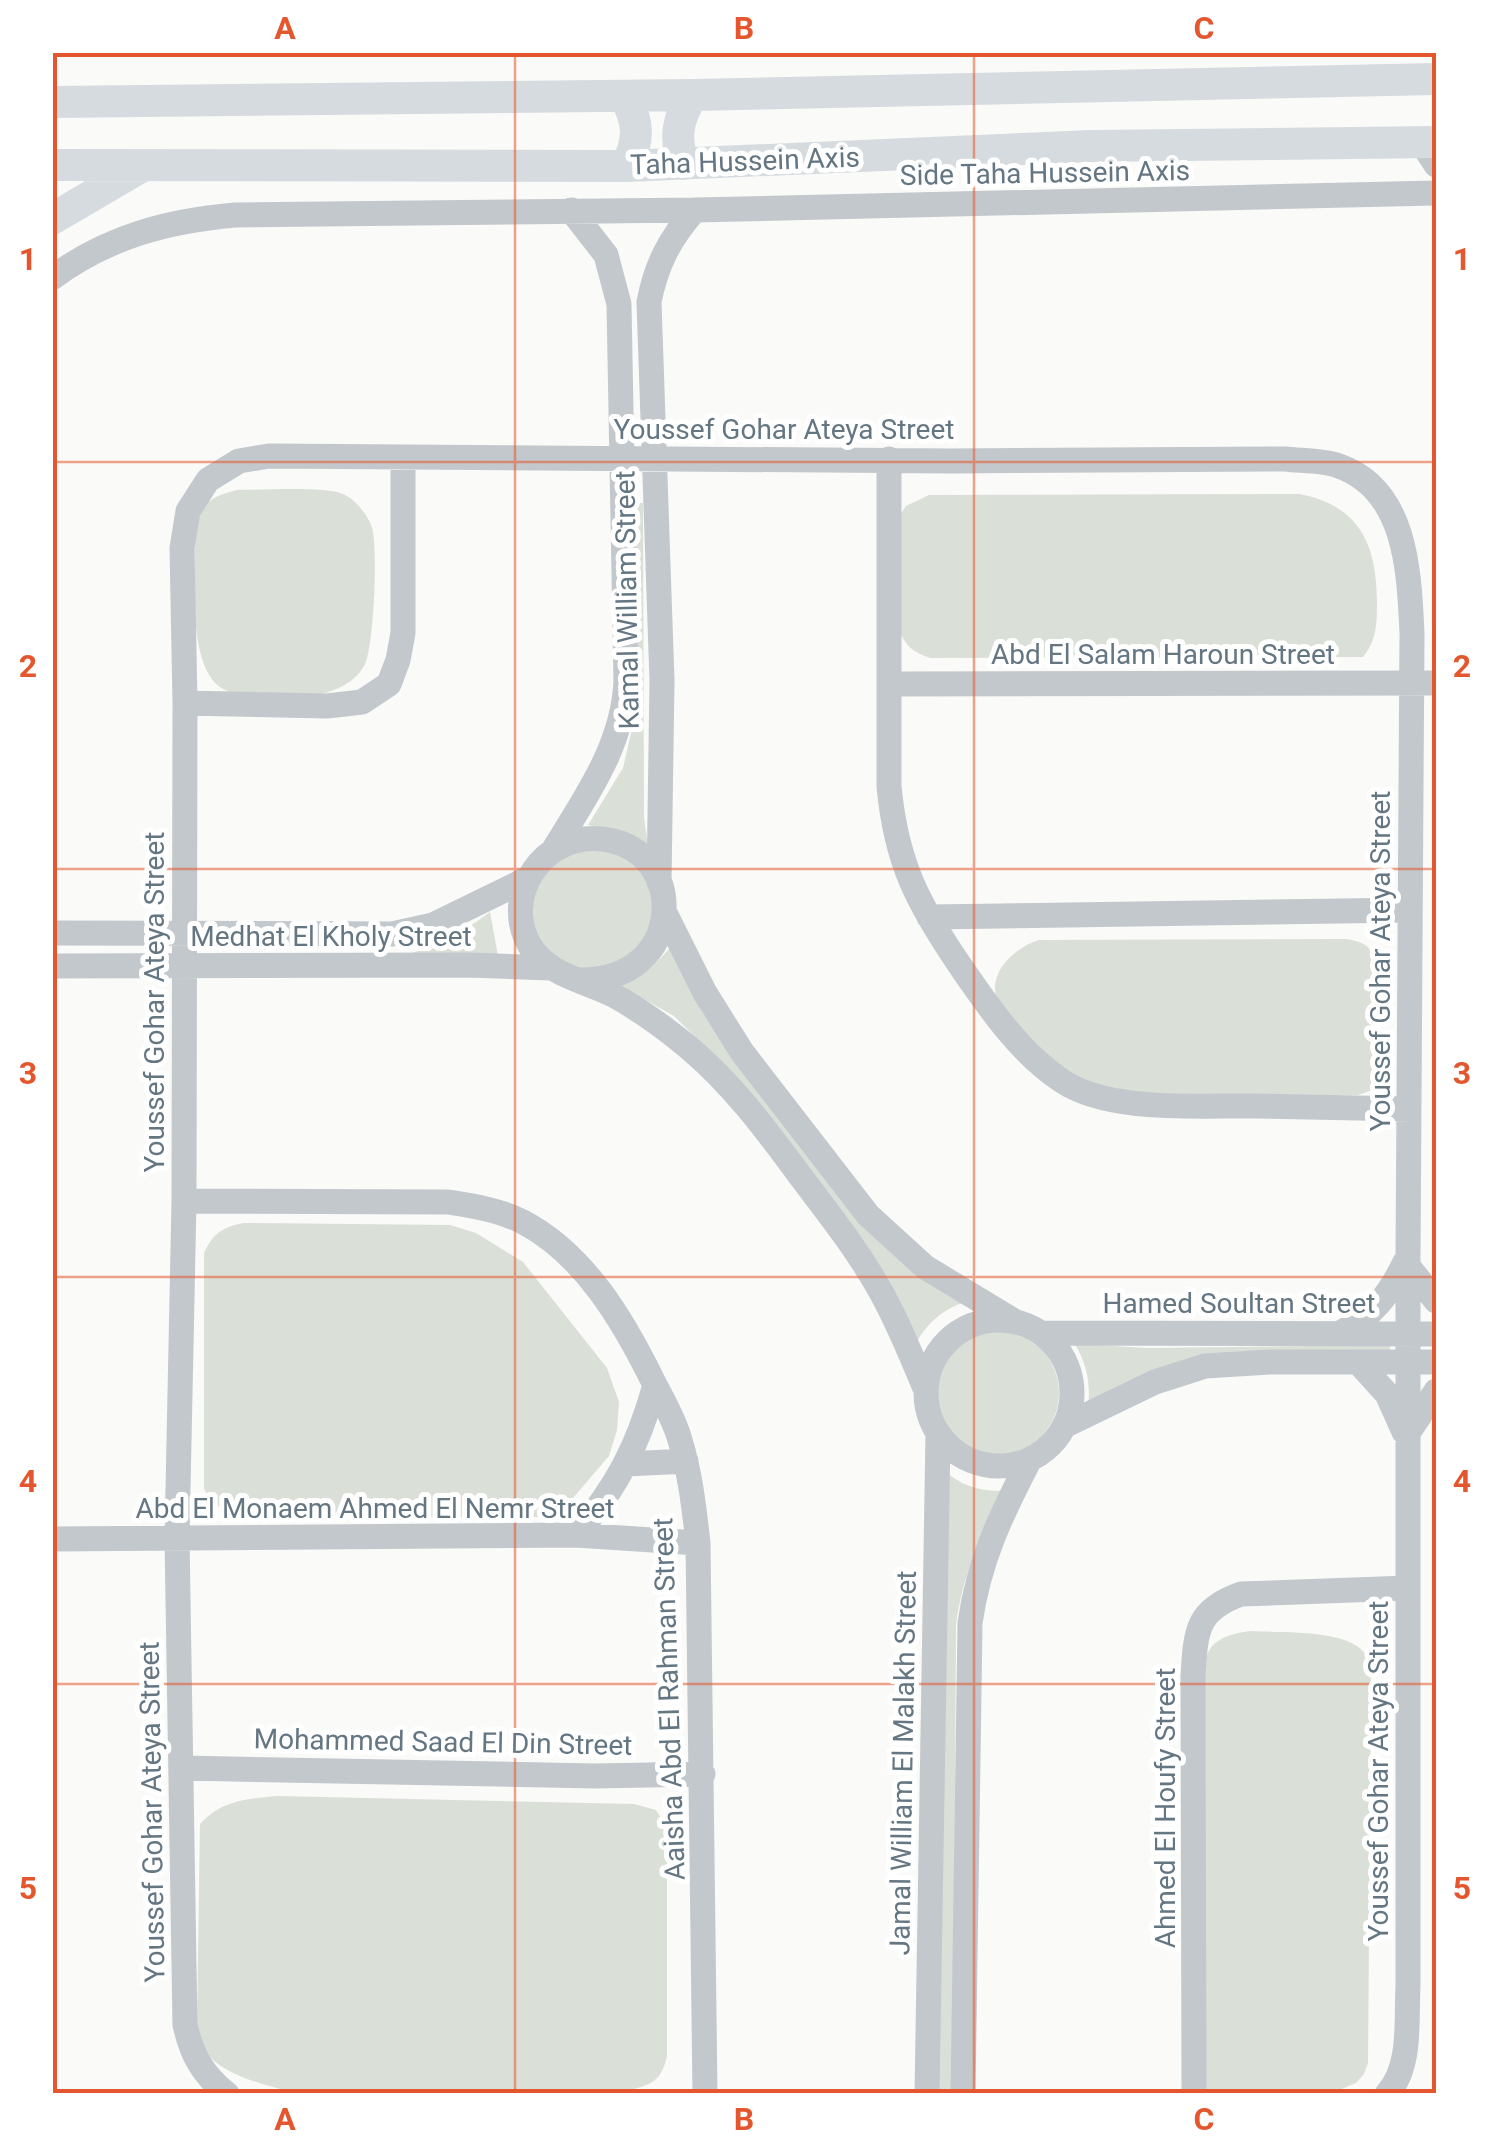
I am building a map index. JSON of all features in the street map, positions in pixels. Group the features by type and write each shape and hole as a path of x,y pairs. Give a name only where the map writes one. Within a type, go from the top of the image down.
{"main road":[{"path":"52,102 693,95 1436,78"},
{"path":"684,164 677,136 684,108 693,95"},
{"path":"624,96 636,123 634,152 626,166"},
{"name":"Taha Hussein Axis","path":"52,166 626,166 1092,146 1431,149"},
{"path":"52,219 145,165"}],"street":[{"name":"Side Taha Hussein Axis","path":"52,278 111,242 196,218 234,215 695,210 1436,193"},
{"name":"Kamal William Street","path":"554,849 598,777 625,709 620,304 606,255 571,210"},
{"name":"Kamal William Street","path":"658,882 662,681 648,302 665,249 695,210"},
{"name":"Youssef Gohar Ateya Street","path":"227,2094 203,2074 185,2025 177,1538 184,1201 183,528 196,495 208,480 253,457 403,457 1285,458 1338,465 1374,486 1400,534 1424,683 1410,910 1408,1986 1404,2052 1400,2072 1387,2094"},
{"path":"185,702 348,706 375,696 389,684 403,633 403,457"},
{"path":"889,458 889,786 893,829 904,871 990,1010 1011,1036 1063,1082 1098,1098 1204,1105 1409,1109"},
{"name":"Abd El Salam Haroun Street","path":"890,684 1424,683"},
{"path":"588,838 622,844 650,866 664,911 705,994 742,1052 868,1215 925,1267 1014,1321 1042,1333 1056,1348 1067,1366 1071,1406 1064,1426 1050,1446 1030,1459 1005,1466 979,1464 956,1452 938,1434 928,1412 925,1388 898,1323 876,1284 824,1208 741,1100 687,1046 625,1003 550,968 530,946 522,924 521,901 527,879 538,862 554,849 588,838"},
{"name":"Medhat El Kholy Street","path":"52,932 368,935 414,930 450,918 527,879"},
{"path":"929,917 1410,910"},
{"path":"580,980 601,981 621,976 638,965 652,950 661,931 664,911"},
{"name":"Medhat El Kholy Street","path":"52,966 550,968"},
{"name":"Aaisha Abd El Rahman Street","path":"184,1201 448,1202 491,1210 520,1220 577,1262 638,1350 670,1412 686,1460 698,1543 706,2094"},
{"path":"1339,1334 1361,1322 1382,1303 1408,1262 1436,1300"},
{"path":"925,1388 934,1358 954,1334 982,1322 1014,1321"},
{"name":"Hamed Soultan Street","path":"1042,1333 1436,1334"},
{"path":"1358,1362 1387,1394 1408,1437"},
{"path":"1064,1426 1154,1382 1206,1366 1436,1362"},
{"path":"576,1536 627,1464 655,1385"},
{"path":"1408,1437 1436,1391"},
{"name":"Jamal William El Malakh Street","path":"928,2094 938,1434"},
{"path":"963,2094 970,1623 975,1586 987,1546 1030,1459"},
{"path":"627,1464 686,1460"},
{"name":"Abd El Monaem Ahmed El Nemr Street","path":"52,1538 576,1536 698,1543"},
{"name":"Ahmed El Houfy Street","path":"1194,2094 1193,1675 1196,1638 1203,1617 1216,1603 1241,1594 1408,1588"},
{"name":"Mohammed Saad El Din Street","path":"181,1768 594,1776 703,1774"}],"shaded area":[{"path":"237,490 334,492 352,499 368,518 375,555 371,638 365,664 346,684 309,696 262,698 225,690 212,679 203,662 195,615 195,525 210,501"},
{"path":"1299,494 1338,508 1362,532 1369,548 1374,565 1377,619 1373,639 1363,657 930,658 910,648 899,629 900,515 906,506 929,495"},
{"path":"632,503 643,503 644,818 648,846 613,830 588,825 623,768 636,712"},
{"path":"593,848 616,853 636,866 649,886 654,909 649,932 636,952 616,965 593,970 570,965 550,952 537,932 532,909 537,886 550,866 570,853"},
{"path":"490,912 500,967 408,954 451,937"},
{"path":"1346,939 1365,945 1374,961 1373,1080 1370,1091 1358,1095 1119,1094 1104,1090 1054,1060 1005,1012 996,995 995,984 1003,965 1020,949 1039,940"},
{"path":"671,947 702,1012 725,1047 847,1203 969,1301 938,1316 916,1343 714,1056 674,1016 619,985 652,967"},
{"path":"244,1223 450,1225 476,1233 523,1262 607,1368 619,1402 617,1430 609,1456 561,1512 542,1517 247,1517 222,1508 204,1489 204,1253 220,1232"},
{"path":"998,1332 1021,1336 1041,1350 1055,1370 1059,1393 1055,1416 1041,1436 1021,1450 998,1454 975,1450 955,1436 941,1416 937,1393 941,1370 955,1350 975,1336"},
{"path":"1075,1344 1148,1348 1390,1345 1390,1358 1243,1357 1088,1408 1087,1375"},
{"path":"939,1466 972,1487 1012,1490 975,1554 956,1625 953,2093 936,2094"},
{"path":"1251,1631 1315,1634 1347,1641 1359,1648 1370,1665 1368,2063 1356,2083 1332,2093 1212,2094 1206,2089 1205,1664 1215,1643"},
{"path":"277,1796 634,1804 656,1810 667,1827 667,2056 658,2077 627,2091 280,2089 219,2065 205,2051 197,2026 200,1824 226,1805"}]}
